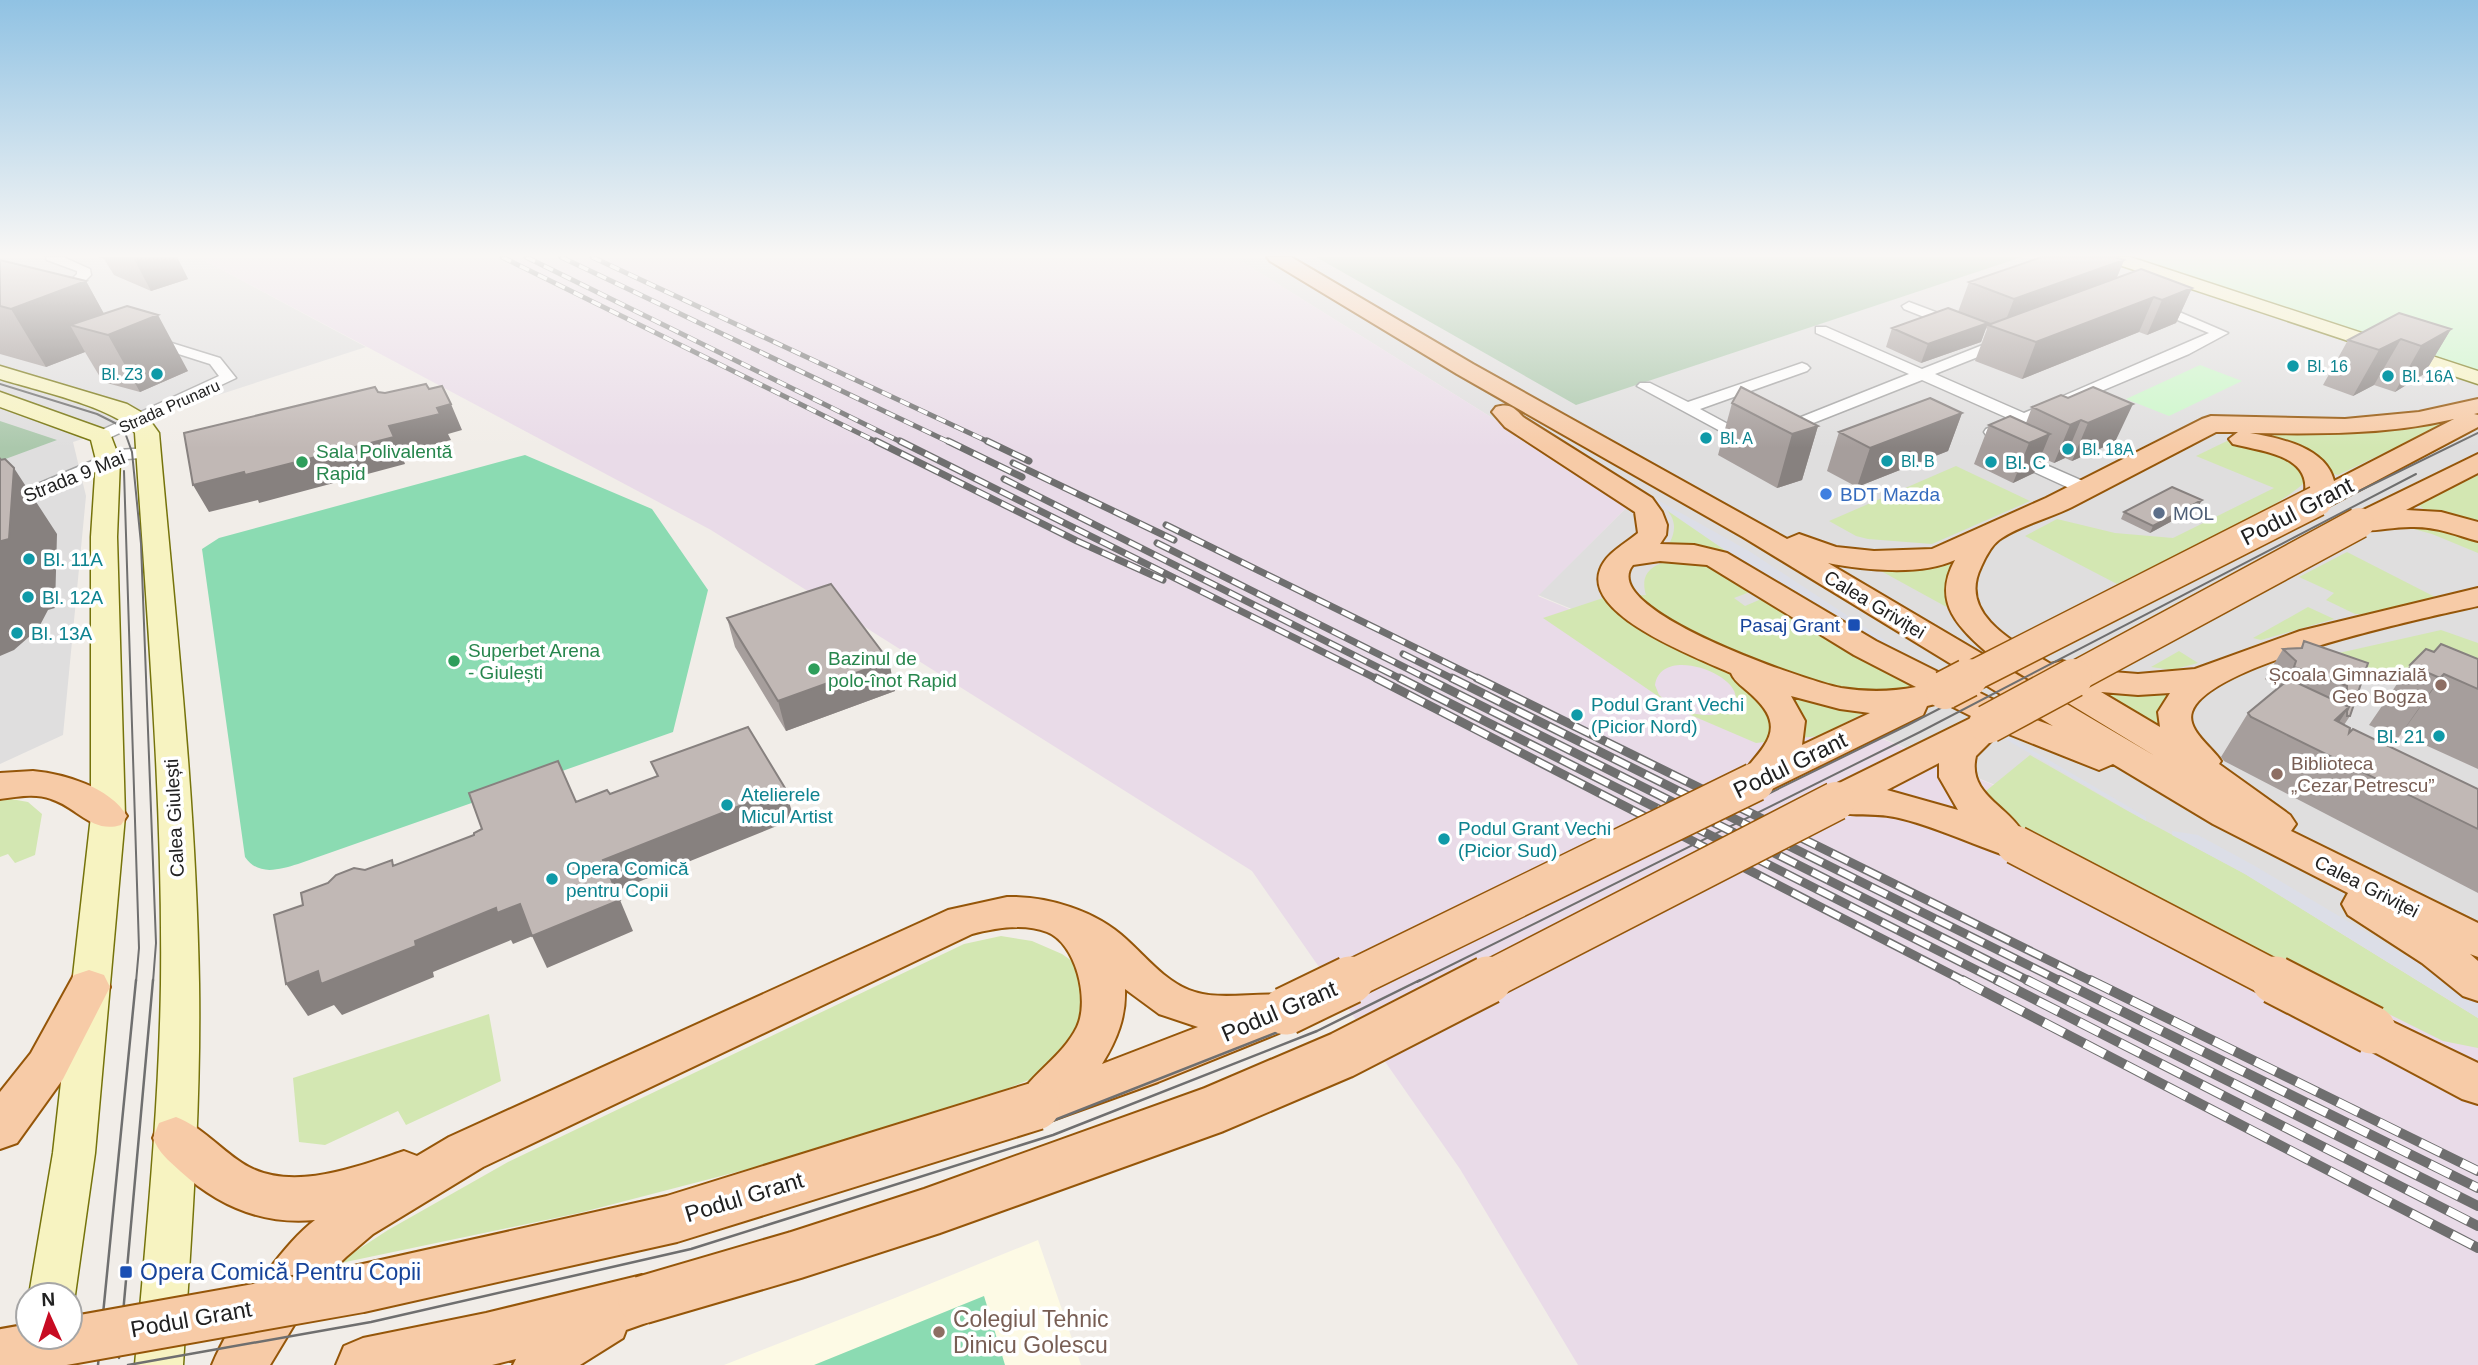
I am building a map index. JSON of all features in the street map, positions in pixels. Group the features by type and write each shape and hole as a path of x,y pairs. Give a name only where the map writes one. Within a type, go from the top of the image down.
{"main road":[{"name":"Calea Griviței","path":"1384,321 1713,507 2339,872 2478,942"},
{"path":"2306,321 2478,378"},
{"path":"1465,369 1514,422 1645,505 1653,519 1651,535 1616,566 1613,576 1614,584 1632,610 1651,624 1806,689 1845,700 1892,702 1945,690"},
{"path":"0,372 119,409 143,436"},
{"path":"0,399 105,448 108,816 74,1153 53,1281"},
{"path":"1713,507 1831,555 1895,561 1938,557 2086,489 2211,424 2358,426 2475,415"},
{"name":"Podul Grant","path":"0,1353 359,1290 645,1226 1036,1106 1142,1069 1286,1011 1945,690 2317,501 2475,415"},
{"name":"Calea Giulești","path":"143,436 166,664 178,918 176,1138 159,1365"},
{"path":"2187,436 2250,440 2292,453 2315,468 2322,479 2323,489 2317,501"},
{"name":"Podul Grant","path":"363,1365 486,1340 642,1300 932,1211 1224,1105 1342,1055 1988,724 2359,523 2478,462"},
{"path":"2359,523 2421,517 2441,520 2478,532"},
{"path":"1986,537 1964,570 1958,589 1962,605 1972,621 2002,649 2149,735 2210,795 2478,984"},
{"path":"1626,556 1667,551 1717,559 1865,648 2014,724 2210,795"},
{"path":"1819,570 2002,649 2076,677 2122,685 2173,685 2214,676"},
{"path":"2210,795 2177,726 2175,713 2184,696 2214,676 2315,636 2478,597"},
{"path":"1723,655 1773,696 1785,711 1789,727 1787,744 1781,755 1755,782"},
{"path":"1988,724 1960,753 1956,765 1958,779 1980,812 2016,845"},
{"path":"0,786 27,783 60,787 74,792 108,816"},
{"path":"1836,801 1880,801 1910,807 2016,845 2478,1085"},
{"path":"239,1365 302,1265 356,1218 466,1152 962,920 1022,910 1041,913 1100,939 1147,986 1175,1003 1201,1010 1236,1014 1286,1011"},
{"path":"1036,1106 1082,1059 1099,1029 1106,1005 1104,986 1096,963 1068,924"},
{"path":"0,1128 47,1066 89,987"},
{"path":"2372,1030 2478,1064"},
{"path":"176,1138 235,1185 262,1195 282,1198 325,1197 353,1190 466,1152"},
{"path":"540,1365 565,1343 642,1300"}],"street":[{"path":"1645,386 1757,446 2007,340 1946,321"},
{"path":"2086,489 1986,440 1985,435 2221,333 2191,321"},
{"path":"1821,330 2024,419"},
{"name":"Strada Prunaru","path":"105,448 143,436 228,378 215,361 130,333"},
{"path":"1687,408 1802,368"},
{"name":"Strada 9 Mai","path":"0,506 105,448 132,452 143,436"}],"shaded area":[{"path":"0,321 317,321 366,347 73,442 86,496 63,735 0,764"},
{"path":"318,321 1337,321 1630,504 1538,596 2478,986 2478,1365 1578,1365 1460,1169 1252,871 711,530"},
{"path":"1337,321 2478,321 2478,986 1538,595 1630,504"},
{"path":"1627,483 1749,551 1968,695 1748,566"},
{"path":"1817,629 1827,630 2146,817 2146,821"},
{"path":"2172,831 2198,835 2255,866 2478,999 2478,1018 2245,874 2172,835"},
{"name":"Colegiul Tehnic Dinicu Golescu","path":"1038,1240 1081,1365 724,1365 895,1298"}],"green space":[{"path":"1428,321 1830,321 1576,405"},
{"path":"2322,321 2478,321 2478,373"},
{"path":"2200,365 2242,381 2169,416 2126,399"},
{"path":"0,421 57,440 0,461"},
{"path":"2444,424 2338,475 2247,434 2227,431 2348,433"},
{"path":"2227,441 2238,441 2287,454 2310,476 2278,502 2117,584 2025,536 2057,519 2115,533 2173,538 2274,488 2196,456"},
{"name":"Superbet Arena - Giulești","path":"525,455 652,509 708,590 673,732 298,864 269,870 256,867 245,857 202,549 219,538"},
{"path":"1956,466 2030,501 1932,544 1868,539 1856,536 1829,521"},
{"path":"2478,475 2478,526 2428,512 2418,505"},
{"path":"1663,506 1748,566 1672,544 1670,542 1674,523"},
{"path":"2411,523 2478,537 2478,553 2432,534 2403,526"},
{"path":"2347,552 2437,598 2355,614 2326,600 2334,593 2299,577"},
{"path":"1675,560 1701,561 1755,590 1734,598 1745,606 1766,597 1915,687 1819,736 1756,743 1679,710 1710,715 1722,713 1735,700 1733,689 1708,670 1675,666 1662,672 1655,685 1659,695 1671,705 1543,618 1606,597 1646,595 1645,580 1650,570"},
{"path":"1951,561 1949,588 1952,610 1870,565"},
{"path":"2308,607 2334,619 2261,640 2253,638"},
{"name":"Școala Gimnazială Geo Bogza","path":"2441,630 2478,643 2478,716 2330,655"},
{"path":"2179,651 2198,663 2172,670 2151,667"},
{"path":"2092,688 2169,695 2157,732"},
{"path":"2030,755 2245,874 2478,1018 2478,1048 2443,1041 2021,831 1981,795"},
{"path":"0,797 28,802 42,814 35,855 15,863 8,854 0,857"},
{"path":"1001,936 1032,941 1062,954 1082,968 1087,991 1077,1034 1058,1060 1029,1080 973,1102 752,1168 579,1213 336,1264 388,1230 508,1162 964,944"},
{"path":"489,1014 501,1081 406,1125 398,1111 325,1145 299,1142 293,1078"},
{"path":"984,1296 1005,1365 814,1365"}],"building":[{"path":"83,321 144,321 108,335 70,325"},
{"path":"1912,321 1982,321 1988,323 1928,344 1892,328"},
{"path":"2000,321 2092,321 2036,342 1988,325"},
{"path":"2384,321 2424,321 2451,329 2421,346 2401,339 2379,350 2348,340"},
{"path":"426,384 429,389 442,386 451,404 437,408 440,414 389,426 394,437 245,475 244,472 193,485 184,433 375,387 378,392 385,393"},
{"path":"1741,387 1818,426 1792,434 1732,403"},
{"path":"2093,387 2133,404 2088,423 2081,420 2070,425 2032,407 2061,395 2068,398"},
{"path":"1930,398 1962,413 1870,448 1839,432"},
{"path":"2010,416 2050,434 2029,443 1989,425"},
{"path":"5,459 14,468 9,539 0,543 0,460"},
{"name":"MOL","path":"2172,487 2202,500 2153,526 2124,512"},
{"name":"Bazinul de polo-înot Rapid","path":"831,584 889,661 778,701 727,618"},
{"path":"2304,641 2368,663 2350,716 2347,716 2347,686 2294,667 2296,661 2283,649 2302,648"},
{"path":"2441,644 2478,659 2478,689 2444,674 2440,678 2410,665 2426,649 2434,652"},
{"path":"2289,679 2349,707 2335,720 2350,728 2349,733 2353,729 2478,789 2478,829 2251,717 2248,713"},
{"name":"Opera Comică pentru Copii","path":"748,727 785,788 603,860 620,900 532,936 520,904 497,913 496,908 415,941 416,946 321,984 318,971 286,984 274,915 303,905 301,893 328,883 336,875 354,868 365,870 392,860 393,866 474,835 482,829 469,793 558,761 576,802 607,790 610,794 658,776 651,762"}],"tram line":[{"path":"0,384 97,414 123,427 132,452 141,544 156,943 153,982"},
{"path":"1386,982 1908,725 2349,496 2478,433"},
{"path":"124,471 139,948 136,982"},
{"path":"1417,982 1920,732 2416,474"},
{"path":"99,1353 136,980"},
{"path":"120,1350 153,980"},
{"path":"120,1350 373,1306 689,1237 1047,1123 1306,1021 1390,980"},
{"path":"128,1365 371,1322 691,1249 1053,1135 1317,1031 1420,980"},
{"path":"99,1353 120,1350"},
{"path":"119,1358 120,1350"},
{"path":"31,1365 99,1353"},
{"path":"98,1365 99,1353"}],"railway":[{"path":"631,321 879,443"},
{"path":"655,321 903,443"},
{"path":"695,321 951,443"},
{"path":"729,321 991,443"},
{"path":"876,441 1077,541 1163,580"},
{"path":"900,441 1379,680"},
{"path":"948,441 1022,477"},
{"path":"987,441 1029,461"},
{"path":"1013,463 1174,540"},
{"path":"1004,479 1403,680"},
{"path":"1166,525 1481,680"},
{"path":"1157,543 1430,680"},
{"path":"1403,654 1455,680"},
{"path":"1376,678 1966,982"},
{"path":"1400,678 2000,982"},
{"path":"1426,678 2031,982"},
{"path":"1452,678 2062,982"},
{"path":"1477,678 2093,982"},
{"path":"1962,980 2478,1248"},
{"path":"1997,980 2478,1226"},
{"path":"2027,980 2478,1206"},
{"path":"2059,980 2478,1188"},
{"path":"2090,980 2478,1171"}],"place":[{"name":"Bl. 16","path":"2293,366"},
{"name":"Bl. Z3","path":"157,374"},
{"name":"Bl. 16A","path":"2388,376"},
{"name":"Bl. A","path":"1706,438"},
{"name":"Bl. 18A","path":"2068,449"},
{"name":"Bl. B","path":"1887,461"},
{"name":"Sala Polivalentă Rapid","path":"302,462"},
{"name":"Bl. C","path":"1991,462"},
{"name":"BDT Mazda","path":"1826,494"},
{"name":"MOL","path":"2159,513"},
{"name":"Bl. 11A","path":"29,559"},
{"name":"Bl. 12A","path":"28,597"},
{"name":"Pasaj Grant","path":"1854,625"},
{"name":"Bl. 13A","path":"17,633"},
{"name":"Superbet Arena - Giulești","path":"454,661"},
{"name":"Bazinul de polo-înot Rapid","path":"814,669"},
{"name":"Școala Gimnazială Geo Bogza","path":"2441,685"},
{"name":"Podul Grant Vechi (Picior Nord)","path":"1577,715"},
{"name":"Bl. 21","path":"2439,736"},
{"name":"Biblioteca „Cezar Petrescu”","path":"2277,774"},
{"name":"Atelierele Micul Artist","path":"727,805"},
{"name":"Podul Grant Vechi (Picior Sud)","path":"1444,839"},
{"name":"Opera Comică pentru Copii","path":"552,879"},
{"name":"Opera Comică Pentru Copii","path":"126,1272"},
{"name":"Colegiul Tehnic Dinicu Golescu","path":"939,1332"}]}
